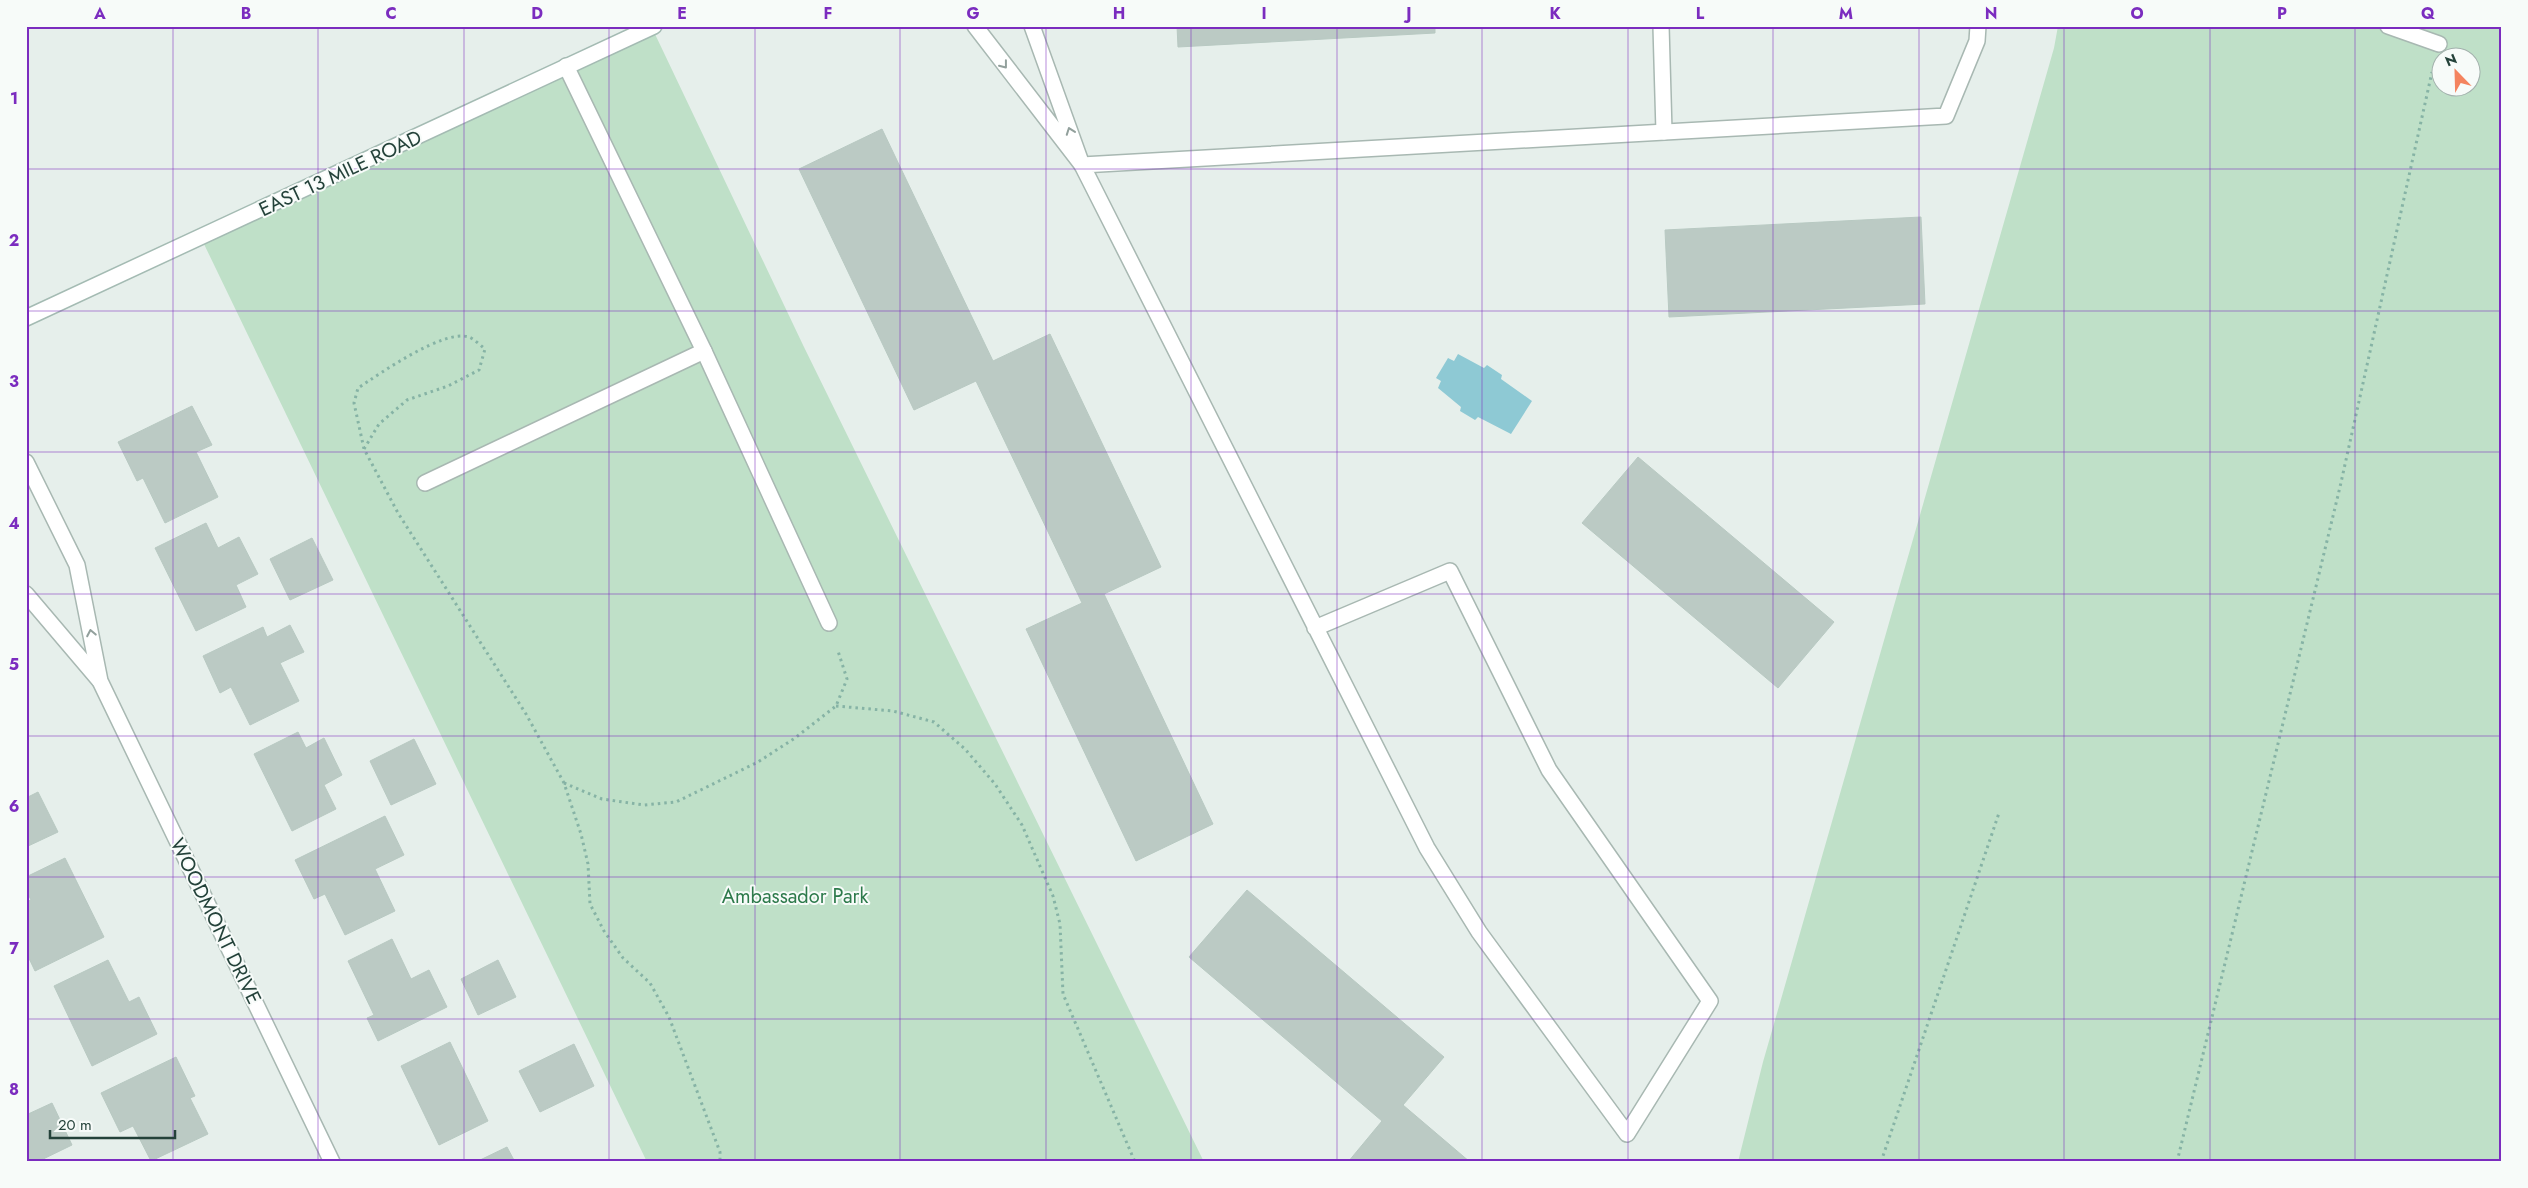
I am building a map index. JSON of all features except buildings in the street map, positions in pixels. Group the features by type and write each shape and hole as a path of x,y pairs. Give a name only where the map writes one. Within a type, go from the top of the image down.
{"street":[{"path":"975,26 1082,165"},
{"path":"1032,26 1082,165 1315,628 1432,856 1479,932 1627,1134 1710,1001 1550,770 1450,571 1315,628"},
{"path":"1661,26 1664,132"},
{"path":"1082,165 1946,116 1977,41 1978,26"},
{"path":"2388,26 2439,44"},
{"name":"EAST 13 MILE ROAD","path":"26,318 650,27"},
{"path":"566,66 704,351 829,623"},
{"path":"425,483 704,351"},
{"name":"WOODMONT DRIVE","path":"26,462 77,564 100,681 332,1162"},
{"name":"WOODMONT DRIVE","path":"26,594 100,681"}],"path":[{"path":"2177,1162 2340,488 2439,44"},
{"path":"364,449 380,424 407,400 448,386 479,370 484,348 469,337 443,339 397,363 358,388 354,403 364,449 398,513 461,615 526,714 564,783 581,834 588,864 590,904 604,931 623,958 650,983 669,1017 720,1152 720,1162"},
{"path":"564,783 602,799 644,805 676,802 758,762 795,738 836,706 847,679 829,623"},
{"path":"836,706 893,712 934,722 965,749 995,784 1022,825 1052,896 1060,924 1063,994 1136,1162"},
{"path":"1881,1162 1998,813"}],"green space":[{"path":"2058,26 2502,26 2502,1162 1738,1162 1763,1062 2054,48"},
{"name":"Ambassador Park","path":"654,32 803,345 1204,1162 647,1162 203,242"}],"water":[{"path":"1458,354 1484,368 1487,365 1502,375 1501,379 1532,401 1511,434 1478,417 1475,420 1460,411 1461,407 1438,388 1441,381 1436,378 1448,358 1454,361"}]}
